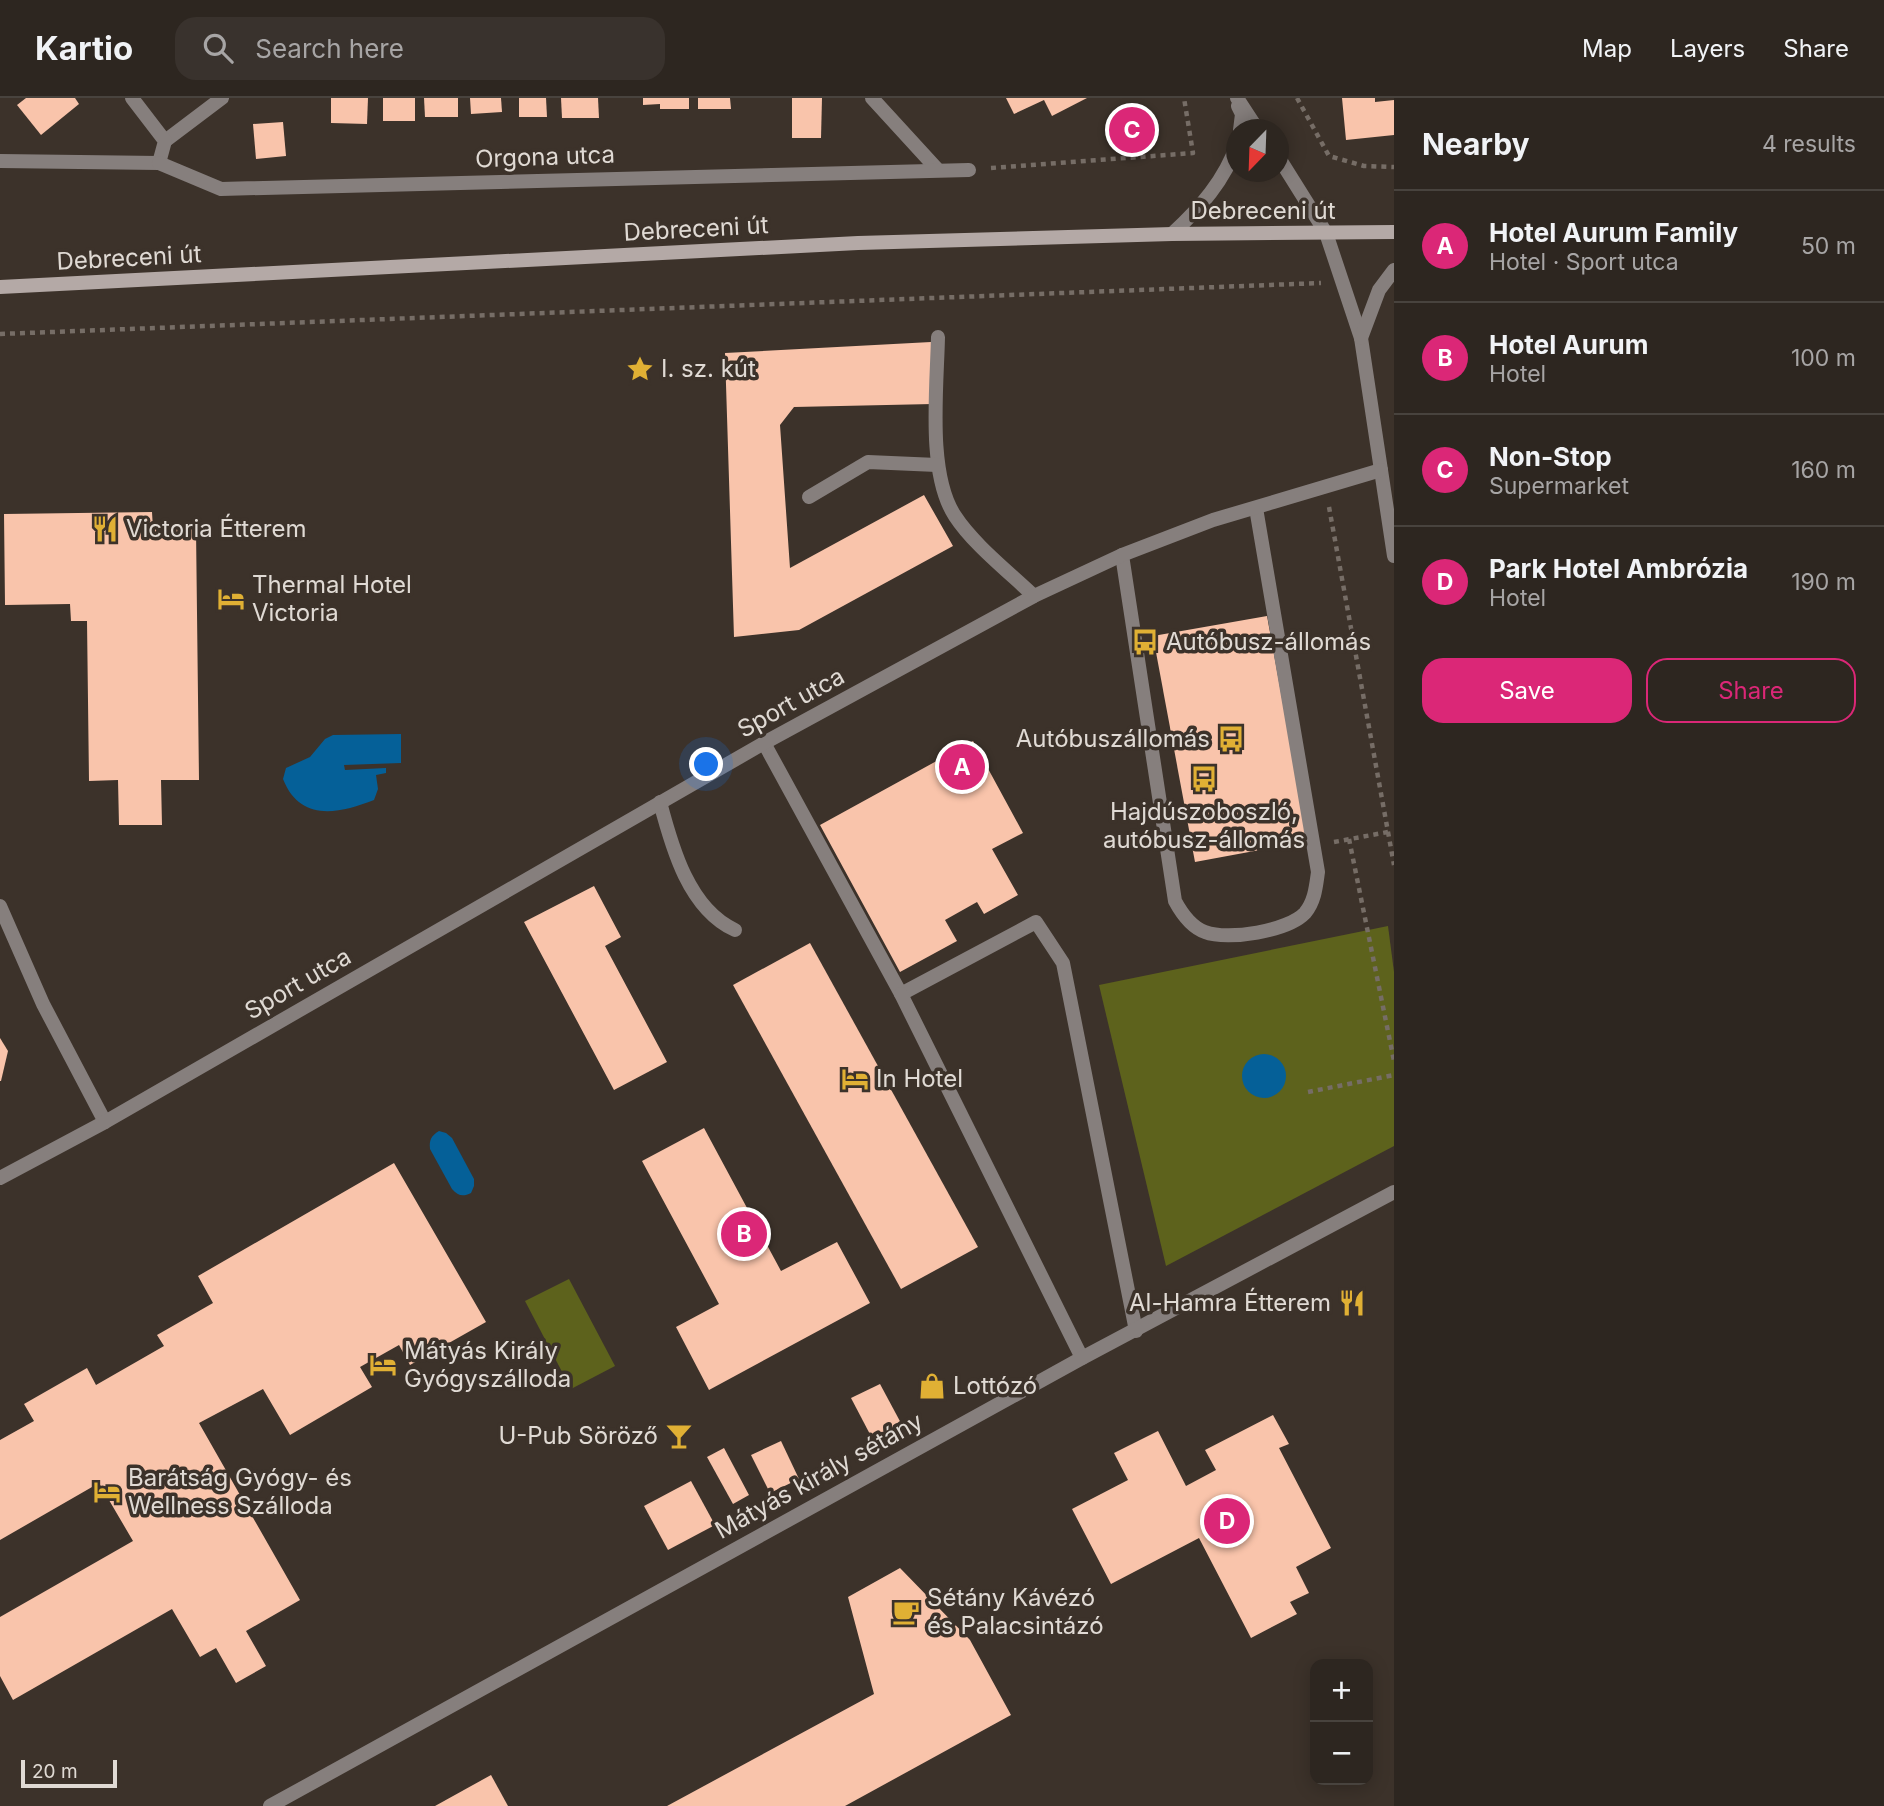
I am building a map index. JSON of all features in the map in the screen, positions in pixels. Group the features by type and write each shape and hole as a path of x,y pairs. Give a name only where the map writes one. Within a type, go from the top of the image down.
{"street":[{"path":"132,98 165,142"},
{"path":"0,161 159,163 165,142 222,98"},
{"path":"872,98 937,169"},
{"path":"1236,98 1241,119"},
{"path":"1236,98 1250,119"},
{"name":"Orgona utca","path":"159,163 221,189 970,170"},
{"path":"1172,234 1192,215 1222,178 1226,169"},
{"path":"1289,175 1326,233 1361,338 1394,556"},
{"name":"Debreceni út","path":"0,288 858,243 1172,234 1394,232"},
{"path":"1361,338 1379,290 1394,270"},
{"path":"938,337 937,465 947,500 954,516 1034,596"},
{"path":"809,497 869,462 937,465"},
{"name":"Sport utca","path":"0,1178 105,1122 764,743 1034,596 1122,555 1213,520 1381,470"},
{"path":"1122,555 1175,901 1181,913 1202,932 1216,936 1233,936 1276,928 1293,922 1304,914 1316,891 1318,872 1256,508"},
{"path":"764,743 901,994 1082,1358"},
{"path":"660,802 670,838 703,907 719,922 735,930"},
{"path":"0,906 43,1004 105,1122"},
{"path":"901,994 1036,922 1063,963 1136,1331"},
{"name":"Mátyás király sétány","path":"270,1806 1082,1358 1394,1192"}],"path":[{"path":"970,170 1193,153 1184,98"},
{"path":"1297,98 1329,156 1364,166 1394,167"},
{"path":"0,334 1344,282"},
{"path":"1325,487 1394,864"},
{"path":"1314,846 1388,832"},
{"path":"1349,839 1394,1061"},
{"path":"1308,1092 1394,1075"}],"green space":[{"path":"1388,926 1394,972 1394,1146 1166,1266 1099,985"},
{"path":"569,1279 615,1366 571,1389 525,1301"}],"water":[{"path":"401,734 401,763 344,765 345,770 386,768 386,773 376,775 378,789 374,800 347,809 321,811 299,802 290,793 283,779 286,768 310,757 325,739 333,735"},
{"path":"1264,1054 1280,1060 1286,1076 1280,1092 1264,1098 1248,1092 1242,1076 1248,1060"},
{"path":"439,1131 452,1138 474,1179 471,1193 461,1195 452,1189 430,1149 431,1138"}],"building":[{"path":"26,98 75,98 79,104 41,135 17,105"},
{"path":"331,98 368,98 367,124 331,123"},
{"path":"383,98 415,98 415,121 383,121"},
{"path":"424,98 458,98 458,117 425,117"},
{"path":"470,98 501,98 502,112 471,114"},
{"path":"519,98 546,98 547,117 519,117"},
{"path":"561,98 598,98 599,118 562,118"},
{"path":"643,98 689,98 689,109 660,109 660,104 643,105"},
{"path":"698,98 730,98 731,109 698,109"},
{"path":"792,98 822,98 821,138 792,138"},
{"path":"1006,98 1087,98 1052,116 1044,100 1014,114"},
{"path":"1342,98 1375,98 1375,102 1394,100 1394,135 1346,140"},
{"path":"283,122 286,156 256,159 253,124"},
{"path":"931,342 933,404 794,407 780,425 790,568 924,495 953,546 799,630 734,637 725,353"},
{"path":"152,512 153,529 196,529 199,780 161,780 162,825 119,825 118,780 89,781 87,621 71,621 70,604 5,605 4,514"},
{"name":"Autóbuszállomás","path":"1267,616 1308,841 1195,862 1153,636"},
{"path":"973,741 1023,833 992,849 1018,895 984,914 977,902 945,920 957,941 900,972 820,825"},
{"path":"594,886 621,937 605,946 667,1062 614,1090 524,922"},
{"path":"810,943 978,1247 901,1289 733,985"},
{"path":"0,1038 8,1051 1,1081 0,1081"},
{"path":"704,1128 781,1271 837,1242 870,1303 709,1390 676,1327 719,1304 642,1161"},
{"path":"394,1163 486,1322 410,1365 399,1345 360,1367 372,1387 290,1435 263,1389 199,1423 300,1600 246,1631 266,1666 236,1683 216,1648 200,1657 172,1609 13,1700 0,1676 0,1617 133,1541 99,1483 0,1540 0,1440 34,1421 24,1404 87,1368 96,1385 164,1346 157,1335 213,1303 198,1276"},
{"path":"880,1384 902,1425 873,1440 851,1398"},
{"path":"1273,1415 1289,1444 1279,1448 1331,1548 1296,1567 1309,1593 1290,1602 1297,1614 1251,1638 1199,1538 1111,1584 1072,1509 1128,1480 1114,1453 1158,1431 1186,1486 1216,1470 1205,1450"},
{"path":"781,1441 799,1479 770,1493 751,1455"},
{"path":"724,1448 749,1495 733,1504 707,1457"},
{"path":"691,1481 715,1525 668,1550 644,1506"},
{"path":"900,1568 970,1640 1011,1715 845,1806 667,1806 874,1694 848,1597"},
{"path":"491,1775 508,1806 435,1806"}],"place":[{"name":"Non-Stop","path":"1132,130"},
{"name":"I. sz. kút","path":"640,369"},
{"name":"Victoria Étterem","path":"105,529"},
{"name":"Thermal Hotel Victoria","path":"231,599"},
{"name":"Autóbusz-állomás","path":"1145,642"},
{"name":"Autóbuszállomás","path":"1231,739"},
{"name":"Hotel Aurum Family","path":"962,767"},
{"name":"Hajdúszoboszló, autóbusz-állomás","path":"1204,779"},
{"name":"In Hotel","path":"855,1079"},
{"name":"Hotel Aurum","path":"744,1234"},
{"name":"Al-Hamra Étterem","path":"1352,1303"},
{"name":"Mátyás Király Gyógyszálloda","path":"383,1365"},
{"name":"Lottózó","path":"932,1386"},
{"name":"U-Pub Söröző","path":"679,1436"},
{"name":"Barátság Gyógy- és Wellness Szálloda","path":"107,1492"},
{"name":"Park Hotel Ambrózia","path":"1227,1521"},
{"name":"Sétány Kávézó és Palacsintázó","path":"906,1612"}]}
